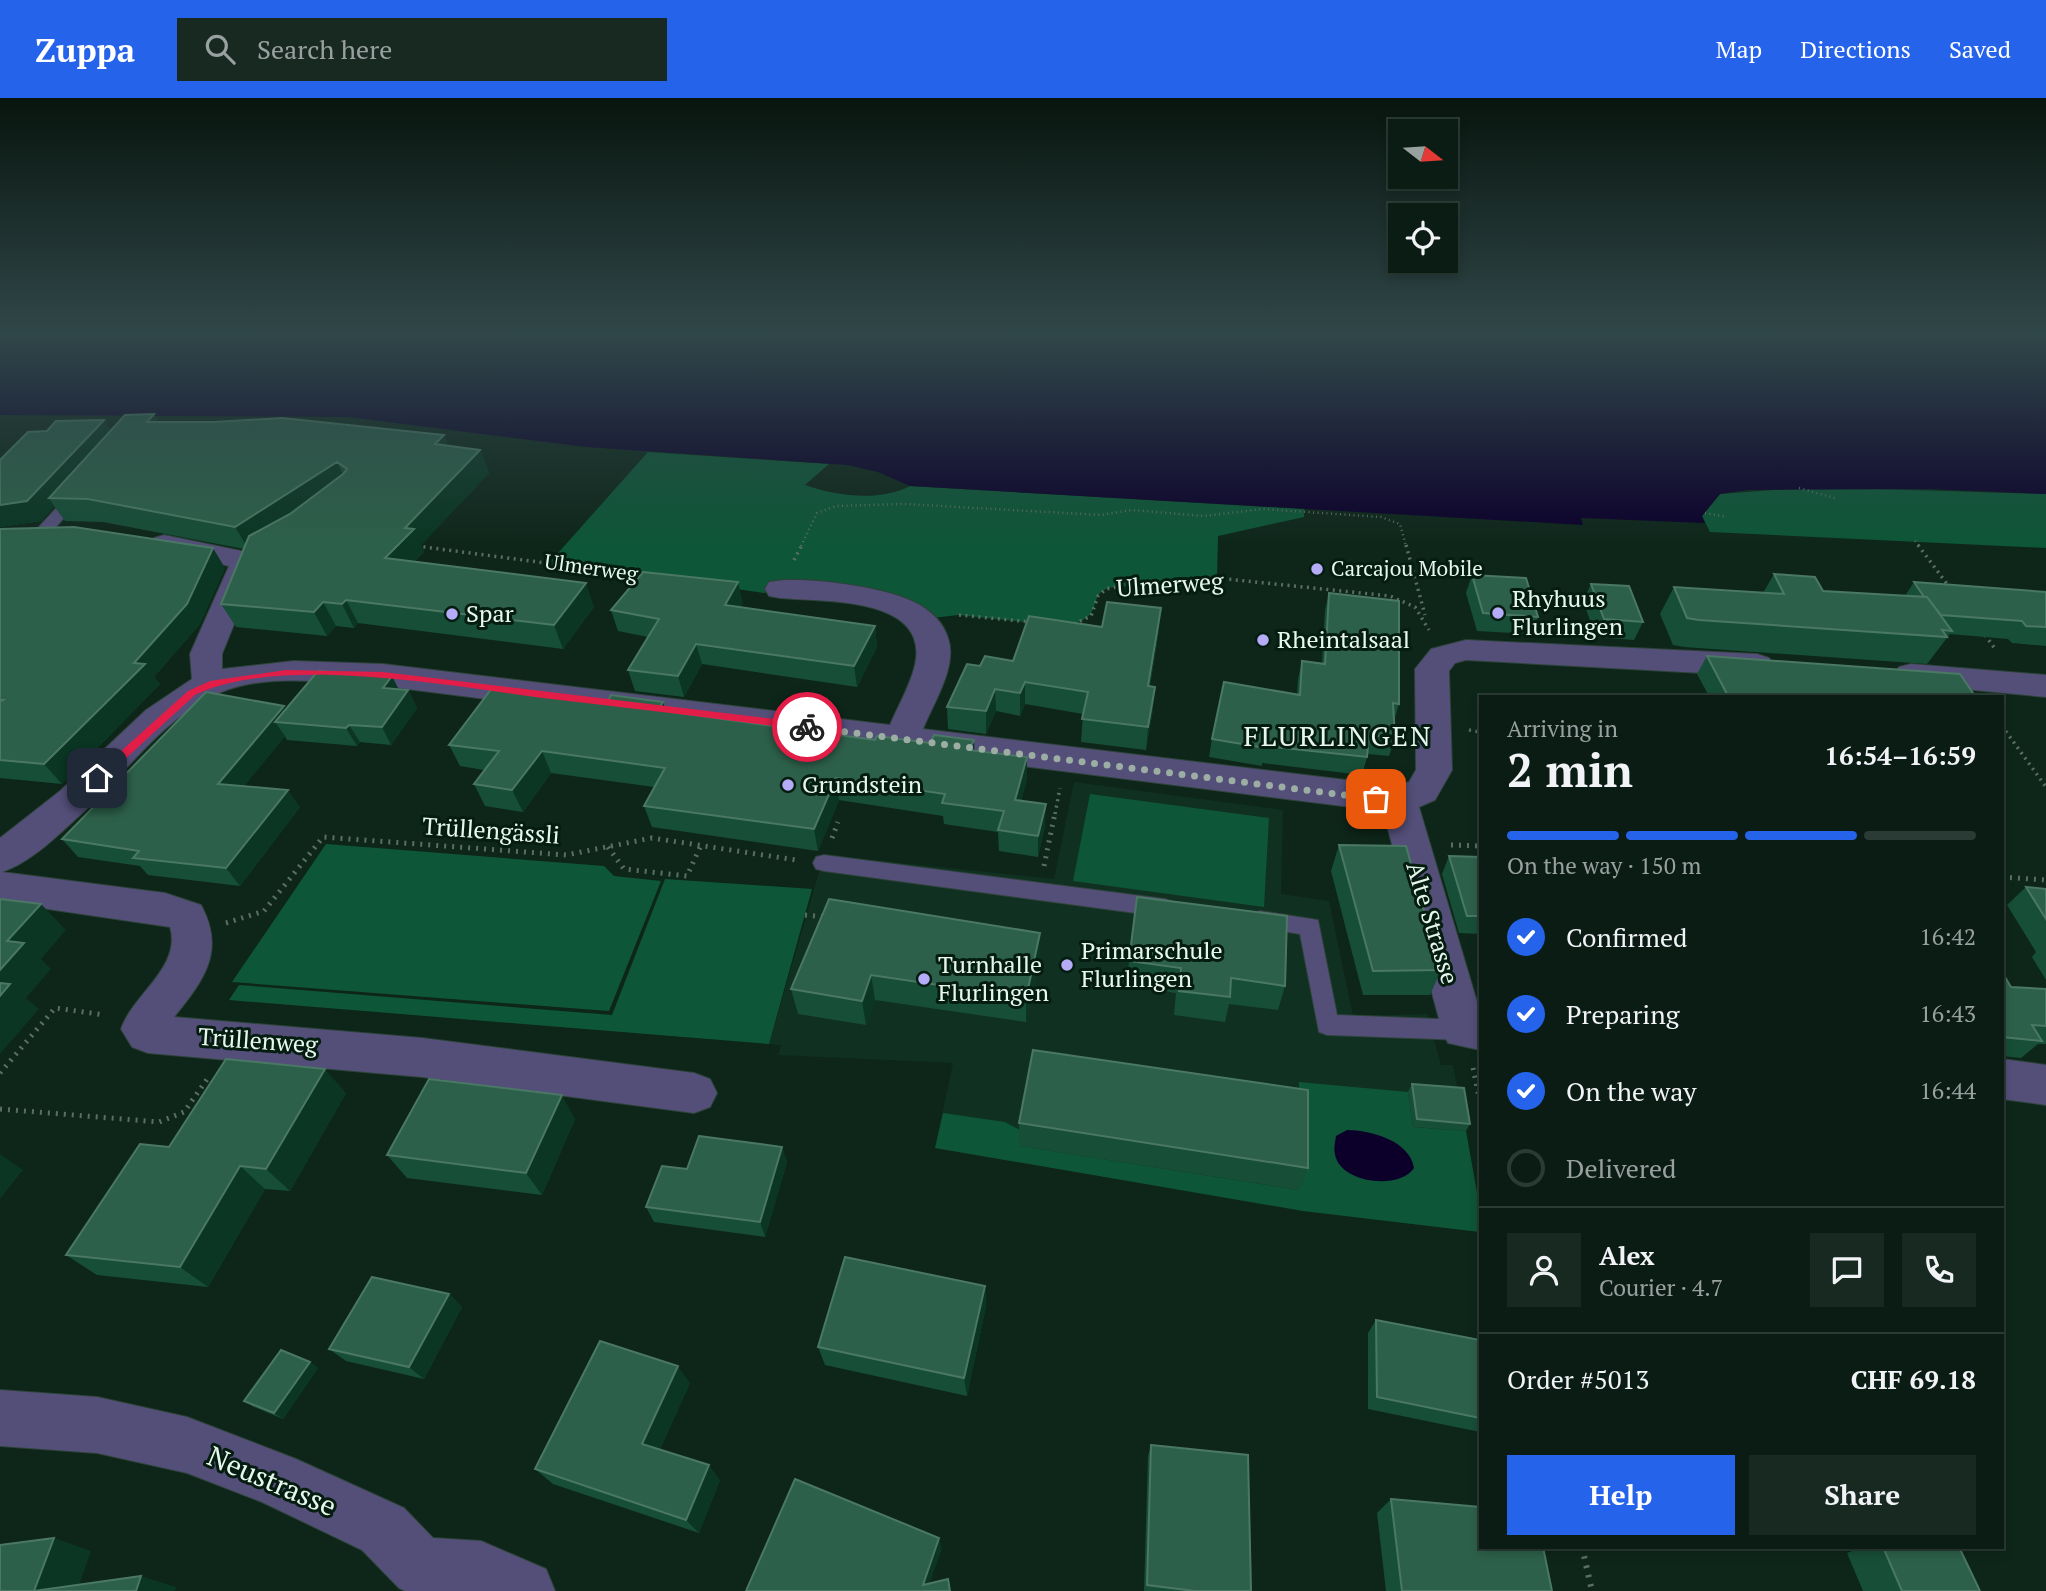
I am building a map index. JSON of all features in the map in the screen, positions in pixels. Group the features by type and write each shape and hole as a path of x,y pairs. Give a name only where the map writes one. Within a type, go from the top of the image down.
{"street":[{"path":"11,536 43,532 81,532"},
{"path":"143,541 255,556 244,567 206,654 205,666 210,684"},
{"path":"780,589 880,600 905,607 924,619 933,640 932,663 902,739"},
{"path":"0,858 80,794 176,704 210,684 286,673 383,675 1398,800 1422,791 1434,770 1432,668 1443,656 1466,650 1790,667"},
{"path":"1886,674 2034,685"},
{"name":"Alte Strasse","path":"1398,800 1472,1030"},
{"path":"0,887 164,909 187,916 195,932 195,949 184,970 146,1020"},
{"name":"Trüllenweg","path":"146,1020 142,1029 149,1034 359,1049 494,1064 694,1093"},
{"path":"2004,1079 2046,1085"},
{"name":"Neustrasse","path":"0,1418 97,1425 187,1445 276,1479 383,1528 411,1579 481,1571 524,1591"}],"lane":[{"path":"43,532 88,482"},
{"path":"815,862 1188,911"},
{"path":"1242,918 1310,926 1327,1025 1472,1030"}],"path":[{"path":"1799,488 1838,499"},
{"path":"780,589 817,513 836,506 904,504 1101,514 1132,510 1203,516 1263,509 1381,517 1400,524 1435,662"},
{"path":"1705,513 1727,517"},
{"path":"1916,541 1956,596"},
{"name":"Ulmerweg","path":"405,544 657,578"},
{"name":"Ulmerweg","path":"1064,626 1080,623 1091,617 1098,596 1106,589 1121,586 1162,589 1217,578 1390,596 1406,600 1425,615"},
{"path":"924,619 958,615 1037,623"},
{"path":"1980,629 2034,685"},
{"path":"2004,729 2046,787"},
{"path":"1039,892 1065,760"},
{"name":"Trüllengässli","path":"195,932 264,911 323,837 566,855 652,838 815,862"},
{"path":"608,847 624,869 687,876 701,845"},
{"path":"2004,877 2046,880"},
{"path":"805,915 828,918"},
{"path":"0,1073 54,1008 146,1020"},
{"path":"0,1109 159,1122 184,1112 210,1076"},
{"path":"1582,1549 1592,1591"}],"shaded area":[{"path":"0,405 2046,405 2046,494 1930,489 1747,490 1720,494 1702,516 1705,523 1581,518 1583,525 910,486 878,472 847,465 586,447 348,417 0,415"},
{"name":"Primarschule Flurlingen","path":"1074,782 1283,810 1281,894 1329,901 1353,1016 1427,1014 1441,1065 1453,1065 1479,1204 1479,1232 1303,1211 935,1148 953,1063 778,1055 781,1045 769,1044 824,855 1054,879"},
{"path":"1347,1130 1378,1135 1397,1144 1411,1159 1414,1168 1407,1175 1385,1181 1372,1181 1349,1173 1341,1167 1334,1149 1336,1136"}],"green space":[{"path":"648,452 829,464 805,485 858,496 885,494 910,486 1304,509 1304,517 1218,536 1217,578 1163,588 1109,588 1098,596 1086,618 1064,626 958,615 924,619 905,607 780,589 764,593 550,562"},
{"path":"1815,487 2046,494 2046,548 1710,532 1702,516 1720,494"},
{"path":"1090,794 1269,818 1264,907 1073,881"},
{"path":"326,844 604,866 614,876 661,881 609,1011 232,982"},
{"path":"665,879 812,889 769,1044 229,1000 239,985 612,1015"},
{"path":"1299,1082 1408,1092 1413,1127 1466,1131 1479,1203 1479,1232 1303,1211 935,1148 943,1113 1005,1122 1022,1131 1020,1146 1299,1190"}],"building":[{"path":"154,414 147,422 282,418 444,435 435,444 480,450 405,528 414,529 385,558 586,583 554,625 346,600 342,604 323,602 314,612 221,604 249,536 290,514 347,469 337,462 235,527 88,499 49,498 125,415"},
{"path":"104,420 27,501 0,505 0,460 28,432 47,431 56,421"},
{"path":"74,527 213,548 187,604 134,663 145,664 44,764 0,760 0,702 3,700 0,700 0,529"},
{"path":"643,572 738,582 725,605 875,626 854,666 696,644 678,676 628,670 659,619 611,610"},
{"path":"1774,574 1815,577 1823,591 1927,597 1952,631 1942,630 1947,637 1699,620 1687,618 1674,587 1784,594"},
{"path":"1472,575 1526,578 1538,617 1483,613"},
{"path":"1914,582 2046,592 2046,627 2026,626 2022,621 1941,615"},
{"path":"1591,584 1629,586 1643,622 1604,619"},
{"path":"1329,593 1399,601 1399,704 1393,703 1395,738 1369,735 1367,757 1266,748 1212,739 1224,682 1300,695 1302,661 1325,664"},
{"path":"1107,602 1161,608 1148,686 1155,687 1148,727 1082,719 1088,692 1025,682 1020,693 995,689 986,711 947,707 967,664 980,666 985,656 1013,661 1029,616 1102,627"},
{"path":"1707,656 1960,674 1974,695 1727,695"},
{"path":"318,671 392,676 383,688 408,690 382,727 349,725 346,728 275,722"},
{"path":"492,688 607,703 611,695 663,702 658,710 875,740 877,736 930,743 934,735 974,740 969,750 1027,757 1015,800 1046,804 1038,836 998,830 1004,811 942,803 945,794 836,778 814,829 644,806 665,768 542,751 512,790 474,784 499,751 449,745"},
{"path":"206,692 284,706 218,784 288,790 226,868 133,858 139,851 62,839"},
{"path":"1339,845 1406,846 1441,970 1373,971"},
{"path":"1449,856 1479,857 1479,916 1467,916"},
{"path":"2026,887 2046,889 2046,919"},
{"path":"1137,897 1287,916 1285,986 1231,978 1230,997 1179,991 1181,968 1129,961"},
{"path":"0,899 41,904 7,941 24,943 0,970"},
{"name":"Turnhalle Flurlingen","path":"829,899 1040,933 1026,998 871,975 862,1001 791,989"},
{"path":"2004,977 2011,987 2046,989 2046,1026 2032,1025 2042,1041 2004,1037"},
{"path":"0,983 10,984 0,996"},
{"path":"1033,1050 1308,1090 1308,1168 1019,1123"},
{"path":"226,1059 325,1069 266,1169 240,1166 180,1267 66,1255 140,1144 169,1147"},
{"path":"429,1079 562,1095 526,1173 387,1155"},
{"path":"1412,1084 1464,1088 1470,1124 1417,1119"},
{"path":"699,1136 782,1147 760,1222 646,1207 662,1166 687,1169"},
{"path":"845,1257 985,1286 964,1378 818,1347"},
{"path":"372,1277 449,1294 409,1367 329,1349"},
{"path":"1376,1320 1479,1340 1479,1418 1377,1397"},
{"path":"600,1341 678,1366 642,1444 709,1465 686,1520 535,1469"},
{"path":"281,1350 310,1362 274,1413 244,1401"},
{"path":"1151,1445 1248,1455 1251,1591 1195,1591 1147,1585"},
{"path":"795,1479 939,1538 923,1585 948,1579 950,1591 746,1591"},
{"path":"1391,1499 1479,1507 1479,1549 1543,1549 1552,1591 1402,1591"},
{"path":"54,1538 34,1591 0,1591 0,1545"},
{"path":"1884,1549 1960,1549 1980,1591 1902,1591"},
{"path":"141,1576 136,1591 34,1591"}],"way so far":[{"path":"807,727 1376,799"}],"place":[{"name":"Carcajou Mobile","path":"1317,569"},
{"name":"Rhyhuus Flurlingen","path":"1498,613"},
{"name":"Spar","path":"452,614"},
{"name":"Rheintalsaal","path":"1263,640"},
{"name":"Grundstein","path":"788,785"},
{"name":"Primarschule Flurlingen","path":"1067,965"},
{"name":"Turnhalle Flurlingen","path":"924,979"}],"district":[{"name":"FLURLINGEN","path":"1338,736"}],"route":[{"path":"97,778 161,717 192,693 210,684 286,673 331,671 383,675 807,727"}]}
